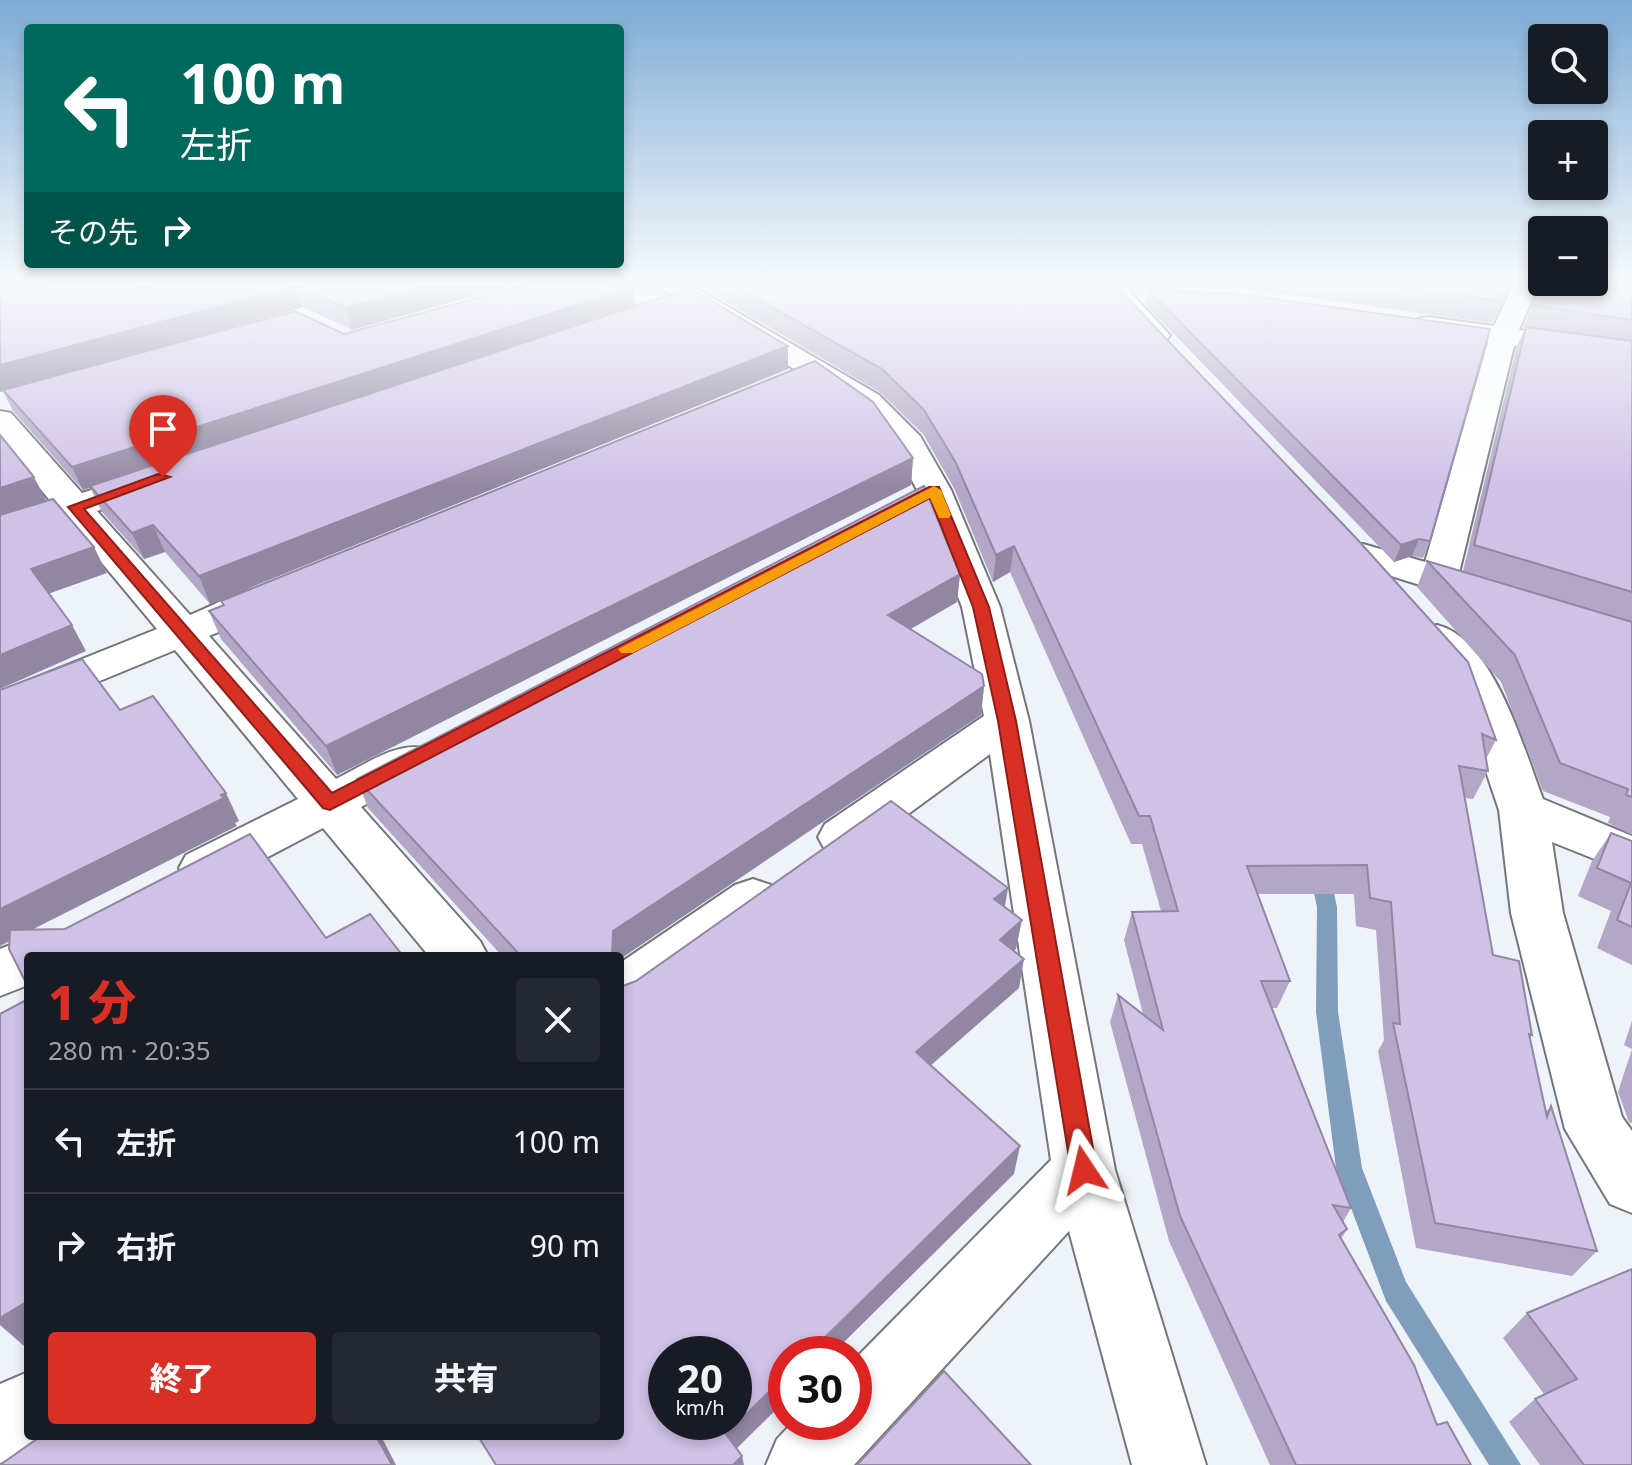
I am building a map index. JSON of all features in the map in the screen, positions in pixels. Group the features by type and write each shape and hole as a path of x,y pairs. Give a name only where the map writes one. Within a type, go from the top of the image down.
{"street":[{"path":"782,351 868,401 909,443 934,490 981,607 1007,721 1084,1170 1169,1465"},
{"path":"1439,579 1499,351"},
{"path":"776,388 819,370"},
{"path":"5,407 75,507 458,952"},
{"path":"0,532 180,471"},
{"path":"892,512 934,490"},
{"path":"1498,598 1439,579 1353,543 1478,684 1523,810 1537,913 1613,1138 1632,1183"},
{"path":"0,708 299,585"},
{"path":"624,989 1007,721"},
{"path":"176,883 442,745"},
{"path":"1523,810 1632,856"},
{"path":"0,974 24,961"},
{"path":"872,1393 1084,1170"},
{"path":"0,1427 24,1411"},
{"path":"803,1465 827,1440"}],"building":[{"path":"0,351 51,351 0,365"},
{"path":"146,351 432,351 72,467 3,390"},
{"path":"498,351 774,351 199,576 153,525 132,533 90,486"},
{"path":"851,351 1178,351 1357,539 1468,662 1496,740 1482,734 1488,771 1459,766 1493,955 1519,961 1532,1035 1529,1034 1547,1117 1551,1106 1597,1251 1435,1223 1393,1023 1400,1024 1391,902 1370,898 1367,865 1247,866 1290,981 1261,981 1351,1208 1333,1205 1347,1229 1339,1235 1414,1365 1437,1425 1447,1422 1471,1465 1296,1465 1180,1216 1118,995 1163,1030 1132,912 1178,911 1150,816 1139,816 1014,546 996,555 956,463 924,410 882,369"},
{"path":"1209,351 1484,351 1430,541 1419,539 1401,545"},
{"path":"1520,351 1632,351 1632,592 1474,545"},
{"path":"815,361 873,402 913,458 326,746 209,611 224,605 221,601"},
{"path":"0,435 34,477 0,488"},
{"path":"924,486 960,574 888,615 982,674 984,686 613,931 612,952 517,952 357,779"},
{"path":"53,499 94,547 31,569 72,625 0,655 0,515"},
{"path":"1427,561 1632,622 1632,797 1626,795 1628,789 1560,763 1515,655"},
{"path":"82,659 120,710 153,696 226,793 221,795 224,798 0,909 0,690"},
{"path":"891,801 1008,888 994,899 1022,920 1000,940 1024,959 916,1052 1020,1146 826,1336 768,1336 768,1393 752,1408 752,1336 648,1336 648,1440 730,1440 742,1456 733,1465 496,1465 480,1440 624,1440 624,986 636,981"},
{"path":"1611,833 1632,841 1632,927 1617,920 1631,883 1597,868"},
{"path":"250,834 326,938 370,914 400,952 24,952 24,979 9,949 10,930 65,929"},
{"path":"24,1001 24,1303 0,1318 0,1014"},
{"path":"1632,1269 1632,1465 1584,1465 1535,1399 1577,1379 1527,1313"},
{"path":"944,1371 1031,1465 857,1465"},
{"path":"35,1440 378,1440 392,1465 0,1465"}],"waterway":[{"path":"1319,870 1327,907 1327,1012 1349,1168 1396,1291 1506,1465"}],"slow traffic":[{"path":"627,649 934,490 944,515"}],"route":[{"path":"163,477 75,507 330,803 934,490 981,607 1007,721 1084,1170"}]}
